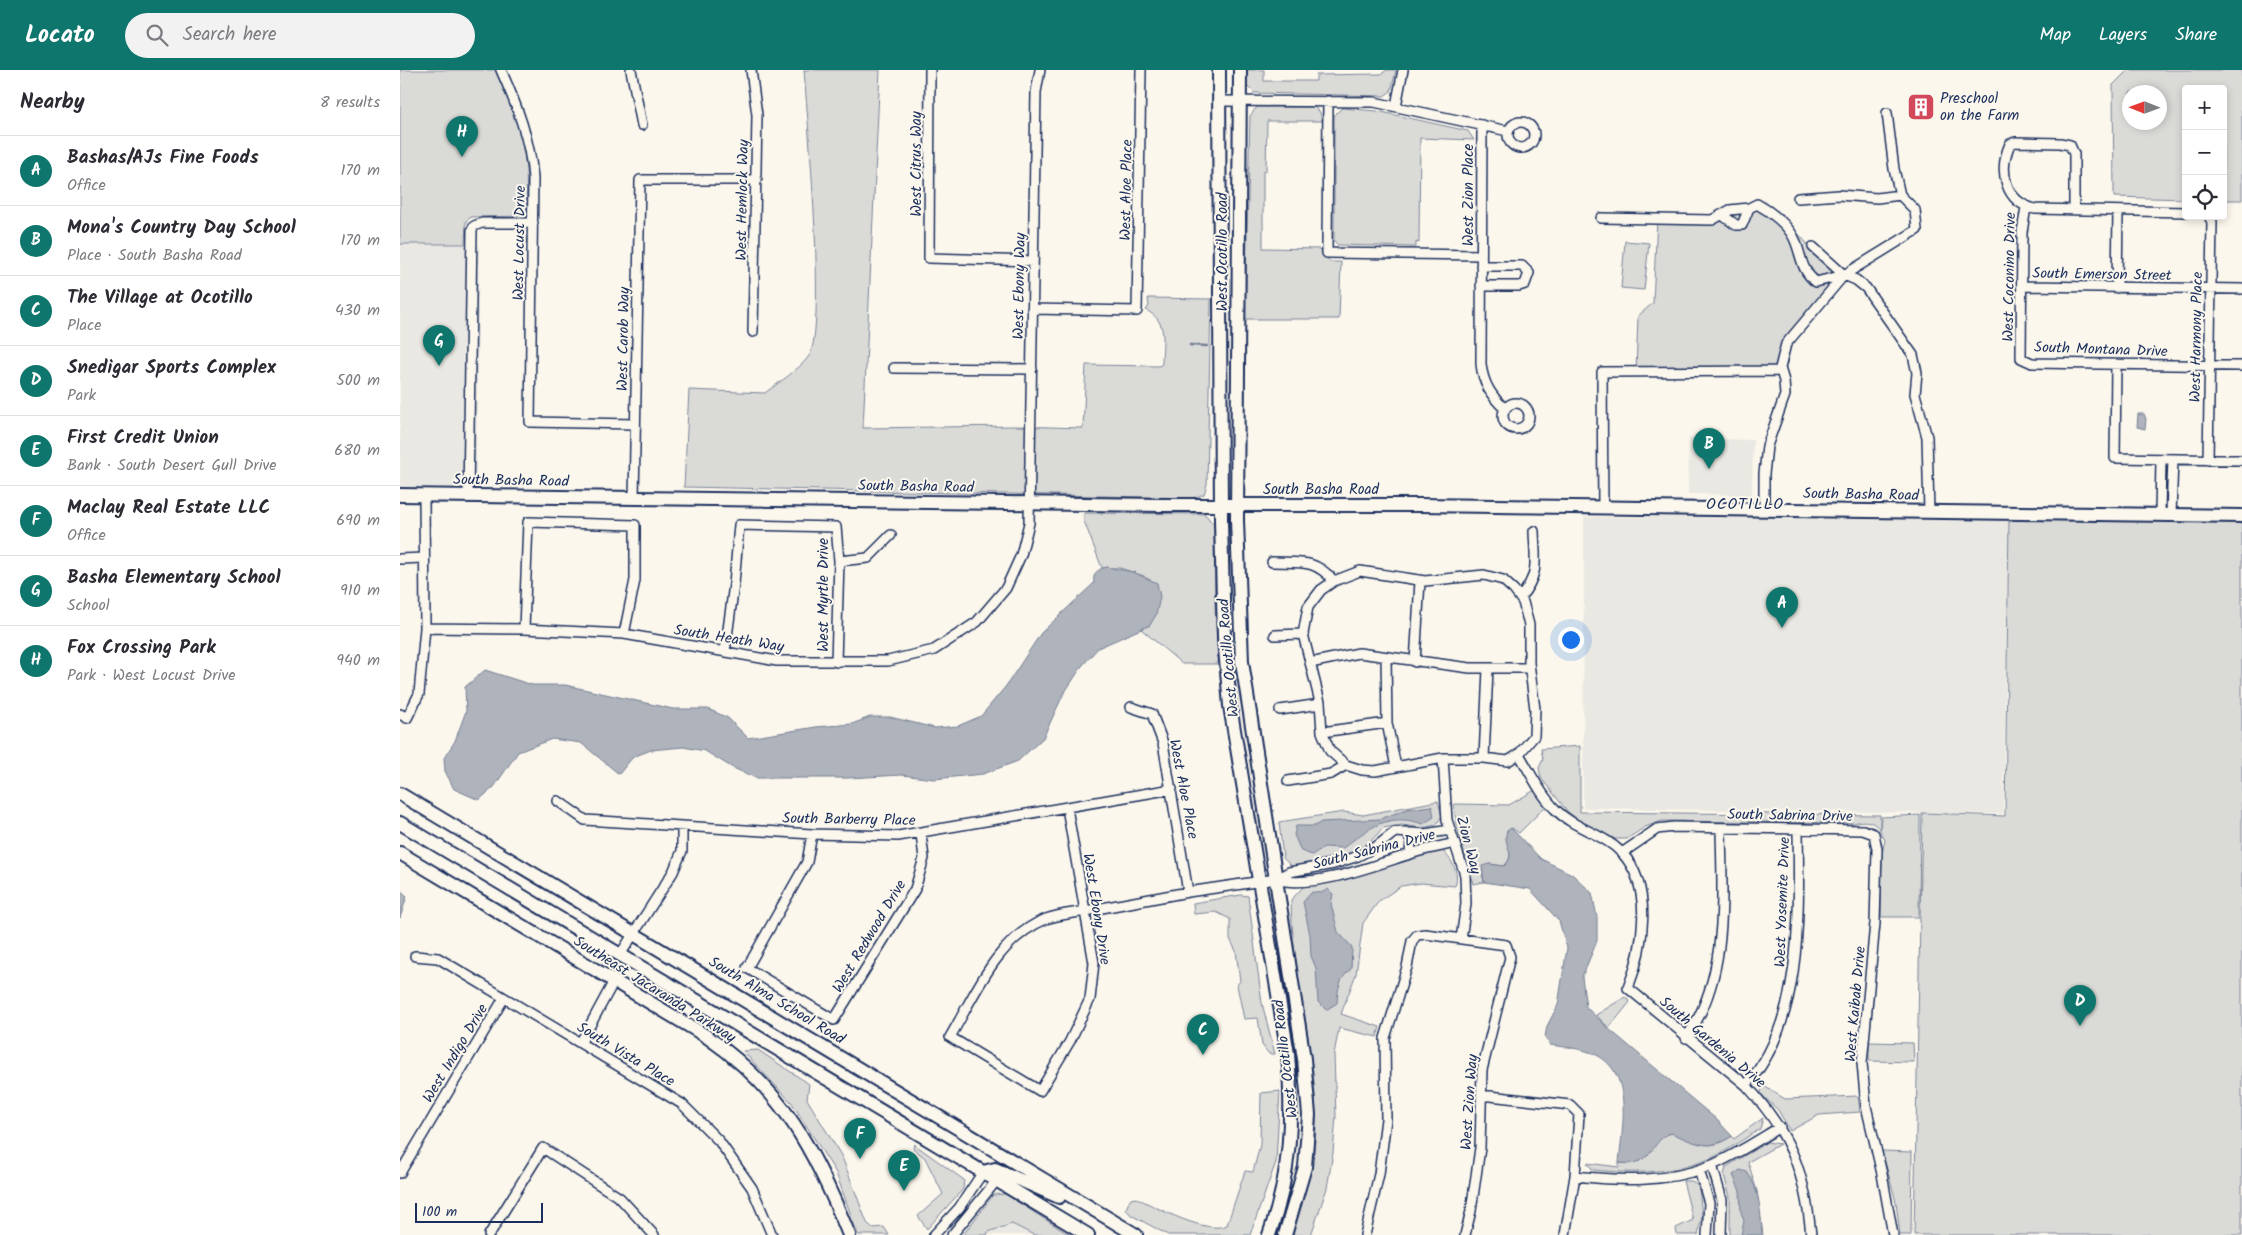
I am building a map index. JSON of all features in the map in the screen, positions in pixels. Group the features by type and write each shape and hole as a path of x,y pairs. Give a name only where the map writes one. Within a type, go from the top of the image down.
{"main road":[{"name":"West Ocotillo Road","path":"1219,70 1224,637 1230,706 1288,1062 1291,1091 1290,1140 1286,1175 1269,1235"},
{"name":"West Ocotillo Road","path":"1240,70 1237,505 1242,662 1304,1059 1310,1115 1305,1167 1285,1235"},
{"name":"South Basha Road","path":"400,495 1222,505 1329,504 2242,516"},
{"name":"South Alma School Road","path":"400,794 1136,1235"},
{"path":"400,823 1088,1235"},
{"name":"Southeast Jacaranda Parkway","path":"400,853 712,1040 759,1079 788,1114 810,1149 828,1182 849,1235"},
{"path":"1288,1062 1297,1072 1301,1110 1308,1134"},
{"path":"983,1172 995,1169 1054,1196 1083,1204"}],"street":[{"name":"West Locust Drive","path":"502,70 529,140 533,178 530,422 635,424"},
{"path":"631,70 642,125"},
{"name":"West Hemlock Way","path":"751,70 757,114 753,332"},
{"name":"West Citrus Way","path":"930,70 929,258 1033,261"},
{"name":"West Ebony Way","path":"1030,503 1036,92 1040,70"},
{"name":"West Aloe Place","path":"1032,308 1137,311 1141,70"},
{"path":"1396,106 1403,70"},
{"path":"1219,101 1359,101 1396,106 1508,132"},
{"path":"1328,101 1327,253 1481,255"},
{"path":"1764,509 1764,474 1767,446 1785,395 1780,371 1786,344 1844,275 1916,230 1915,210 1900,195 1894,168 1888,113"},
{"name":"West Zion Place","path":"1482,125 1482,371 1490,392 1505,409"},
{"name":"West Coconino Drive","path":"2021,358 2022,232 2026,207 2014,199 2007,186 2006,153 2010,144 2016,142 2060,142 2070,145 2074,154 2074,209"},
{"name":"West Carob Way","path":"634,499 640,180 757,180"},
{"path":"1798,198 1839,195 1877,198 1900,195"},
{"path":"1601,218 1712,220 1721,214 1749,208 1757,204 1765,208 1794,236 1803,268 1816,282 1844,275"},
{"path":"2026,207 2182,212"},
{"path":"1721,214 1736,225 1742,225 1749,208"},
{"path":"2117,288 2118,211"},
{"name":"West Harmony Place","path":"2208,460 2211,220"},
{"path":"468,496 472,230 474,226 482,223 532,223"},
{"path":"1813,247 1844,275 1856,280 1866,288 1913,355 1917,373 1915,394 1927,437 1929,512"},
{"name":"West Zion Place","path":"1481,266 1522,266 1529,273 1525,284 1519,286 1481,286"},
{"name":"South Emerson Street","path":"2021,286 2242,289"},
{"name":"South Montana Drive","path":"2021,358 2032,363 2241,366"},
{"path":"2116,364 2115,458 2240,460"},
{"path":"894,368 1032,368"},
{"path":"1603,508 1602,372 1780,371"},
{"path":"2161,459 2160,479 2166,515"},
{"path":"2166,515 2172,480 2173,459"},
{"path":"2160,479 2172,480"},
{"path":"403,716 419,694 425,628 424,496"},
{"name":"South Heath Way","path":"425,628 524,629 624,634 777,661 888,661 934,650 977,622 1006,588 1027,536 1030,503"},
{"path":"524,629 528,522 634,526 635,580 624,634"},
{"name":"West Myrtle Drive","path":"725,652 739,525 836,527 839,561 836,662"},
{"path":"1520,598 1532,583 1536,572 1534,531"},
{"path":"839,561 868,558 892,535"},
{"path":"400,558 424,558"},
{"path":"1272,562 1303,563 1322,567 1334,580"},
{"path":"1360,572 1420,581 1484,575 1503,580 1520,598 1530,625 1529,668 1535,710 1534,736 1519,754 1508,761 1484,758 1443,758 1375,771 1362,770 1346,765 1330,751 1322,732 1320,704 1303,634 1308,607 1321,590 1334,580 1360,572"},
{"path":"1415,662 1420,581"},
{"path":"1275,635 1303,634"},
{"path":"1310,663 1359,653 1415,662 1488,669 1529,668"},
{"path":"1386,657 1387,723 1396,767"},
{"path":"1484,758 1488,669"},
{"path":"1280,710 1320,704"},
{"name":"West Aloe Place","path":"1131,707 1152,714 1163,743 1188,892"},
{"path":"1322,732 1387,723"},
{"path":"1519,754 1555,809 1574,824 1600,836 1622,853"},
{"name":"Zion Way","path":"1443,758 1447,820 1465,875 1466,904 1461,939"},
{"path":"1288,781 1331,774 1346,765"},
{"name":"South Barberry Place","path":"558,801 584,820 812,834 898,836 921,834 1172,789"},
{"name":"West Ebony Drive","path":"1067,808 1094,963 1090,999 1070,1042 1040,1091 950,1037 997,956 1016,937 1046,919 1085,912"},
{"path":"620,955 673,872 682,851 682,827"},
{"path":"1686,1038 1708,997 1719,952 1722,886 1720,828"},
{"name":"South Sabrina Drive","path":"1622,853 1657,829 1863,830 1874,834"},
{"name":"West Yosemite Drive","path":"1746,1085 1761,1067 1778,1031 1791,987 1797,945 1798,829"},
{"name":"South Sabrina Drive","path":"1276,879 1288,872 1334,864 1358,856 1377,846 1395,832 1425,834 1450,830"},
{"path":"1406,832 1411,840 1410,854"},
{"name":"West Redwood Drive","path":"812,834 807,862 747,968 834,1020 915,889 924,858 921,834"},
{"name":"West Kaibab Drive","path":"1874,834 1877,849 1876,923 1862,1063 1866,1106 1884,1183 1893,1235"},
{"name":"South Sabrina Drive","path":"1276,879 1290,884 1340,875 1455,843"},
{"name":"South Gardenia Drive","path":"1622,853 1633,871 1642,899 1642,929 1637,964 1628,988 1686,1038 1746,1085 1780,1127 1796,1159 1811,1235"},
{"path":"1085,912 1188,892 1276,879"},
{"path":"1365,1235 1379,1174 1386,1119 1385,1038 1407,967 1412,941 1417,935 1461,939"},
{"name":"West Zion Way","path":"1461,939 1506,945 1510,957 1502,996 1487,1046 1481,1095 1480,1148 1471,1210 1465,1235"},
{"name":"South Vista Place","path":"415,956 438,958 682,1104 719,1141 752,1188 772,1235"},
{"path":"581,1042 614,981"},
{"name":"West Indigo Drive","path":"400,1173 504,998"},
{"path":"1481,1095 1570,1105 1576,1109 1579,1114 1575,1176 1565,1235"},
{"path":"1575,1176 1620,1181 1664,1178 1699,1170 1712,1165 1780,1127"},
{"path":"489,1235 542,1148 620,1198 654,1235"},
{"path":"1712,1165 1722,1200 1721,1235"},
{"path":"1699,1170 1709,1203 1708,1235"},
{"path":"934,1235 959,1208 983,1172"},
{"path":"952,1235 997,1180"}],"shaded area":[{"path":"400,70 495,70 507,96 520,133 526,170 527,216 471,217 466,221 465,244 400,244"},
{"path":"804,70 880,70 863,428 1015,426 1083,428 1086,365 1159,366 1162,364 1163,333 1158,320 1146,310 1149,306 1148,298 1211,299 1207,484 1204,494 1193,498 684,487 689,390 765,393 794,371 809,356 814,337 816,265 812,172"},
{"path":"1247,70 1264,70 1264,81 1316,81 1316,75 1381,74 1387,70 1396,70 1391,91 1384,96 1254,93 1247,86"},
{"path":"2128,70 2242,70 2242,200 2227,200 2227,85 2182,85 2182,199 2114,197 2113,85"},
{"path":"1257,107 1314,107 1320,112 1322,121 1267,121 1266,171 1263,171 1263,248 1319,249 1330,262 1341,262 1339,319 1245,319 1250,116"},
{"path":"1342,108 1377,111 1468,131 1474,140 1420,138 1419,243 1416,242 1416,247 1338,245 1334,241 1334,115"},
{"path":"1757,204 1787,221 1811,248 1844,277 1787,344 1780,371 1636,371 1638,316 1653,303 1657,219 1712,220"},
{"path":"1625,241 1649,243 1644,290 1621,288"},
{"path":"400,244 479,245 476,487 400,487"},
{"path":"2138,414 2144,414 2146,419 2145,429 2137,427"},
{"path":"1689,438 1753,440 1752,495 1688,494"},
{"path":"1084,513 1205,514 1214,525 1218,664 1182,664 1141,629 1150,625 1144,576 1120,568 1102,568 1084,521"},
{"path":"1584,517 2009,518 2003,814 1583,808"},
{"path":"2009,518 2242,522 2242,1235 1914,1235 1922,813 2005,816"},
{"path":"1107,567 1133,572 1157,583 1160,597 1156,615 1150,625 1098,648 1082,666 1063,695 1043,738 1018,761 983,774 934,779 902,775 848,778 756,778 733,768 705,751 683,747 651,750 633,757 619,774 581,743 552,739 518,752 494,787 479,800 454,789 445,771 444,758 455,741 466,711 465,687 485,670 532,685 565,685 673,709 708,709 728,718 748,738 816,727 852,724 870,717 890,717 935,728 958,726 981,716 1006,686 1041,633 1094,583 1096,572"},
{"path":"1580,746 1580,812 1880,815 1880,829 1871,822 1865,821 1854,823 1662,821 1645,827 1627,839 1615,839 1580,821 1568,812 1541,778 1539,768 1543,759 1541,749"},
{"path":"1535,790 1546,806 1519,833 1512,828 1507,831 1506,836 1510,853 1508,862 1504,866 1490,864 1482,874 1484,882 1473,884 1456,824 1454,804 1509,805"},
{"path":"1438,801 1442,816 1436,825 1422,828 1402,825 1383,828 1371,841 1354,852 1292,867 1283,858 1279,822 1344,812 1363,815"},
{"path":"1432,806 1434,817 1423,824 1411,821 1389,821 1371,828 1343,848 1324,847 1312,855 1301,851 1294,835 1296,826 1315,826 1321,822 1380,819 1407,809"},
{"path":"1920,815 1919,917 1881,917 1882,853 1885,840 1880,831 1881,817"},
{"path":"1511,828 1541,859 1572,874 1592,893 1597,917 1597,941 1582,977 1586,1007 1609,1029 1716,1119 1732,1136 1724,1141 1709,1145 1695,1143 1671,1133 1664,1136 1651,1152 1640,1161 1619,1163 1623,1100 1615,1072 1606,1061 1592,1053 1550,1045 1545,1037 1547,1026 1558,1005 1567,948 1559,921 1530,889 1484,882 1482,866 1489,864 1504,866 1510,858 1506,836 1507,831"},
{"path":"1441,849 1449,857 1456,871 1455,886 1421,883 1401,886 1379,901 1363,923 1356,974 1341,1014 1380,1027 1377,1037 1339,1028 1334,1054 1336,1117 1333,1153 1327,1188 1311,1235 1293,1235 1305,1194 1314,1152 1316,1123 1312,1067 1295,956 1291,900 1304,886 1400,863"},
{"path":"1328,889 1333,894 1331,904 1338,932 1352,947 1351,969 1344,976 1340,984 1337,1003 1326,1010 1318,1002 1316,968 1311,956 1310,935 1303,902 1312,892 1321,893"},
{"path":"400,890 407,896 400,918"},
{"path":"1241,895 1248,896 1262,1003 1275,1054 1269,1054 1262,1045 1258,1018 1244,1019 1237,985 1240,981 1236,951 1230,939 1230,919 1216,912 1194,914 1193,903"},
{"path":"1625,997 1630,1002 1609,1028 1596,1015"},
{"path":"1869,1042 1913,1043 1914,1062 1869,1061"},
{"path":"758,1050 809,1084 807,1099 842,1157 867,1223 873,1228 884,1227 889,1235 858,1235 836,1173 792,1103 743,1051"},
{"path":"1762,1085 1785,1099 1858,1096 1860,1112 1819,1115 1790,1131 1778,1110 1761,1094"},
{"path":"1280,1091 1276,1162 1250,1235 1168,1235 1131,1215 1126,1209 1130,1199 1137,1198 1169,1214 1195,1223 1218,1227 1227,1225 1245,1171 1253,1172 1260,1145 1261,1093"},
{"path":"1763,1118 1760,1129 1732,1147 1714,1157 1684,1167 1669,1170 1624,1172 1593,1170 1587,1163 1619,1167 1619,1163 1629,1164 1666,1135 1672,1133 1702,1144 1716,1144 1732,1136 1734,1139"},
{"path":"1767,1142 1780,1144 1748,1162 1757,1191 1763,1235 1730,1235 1730,1197 1724,1175 1726,1167"},
{"path":"914,1144 964,1180 963,1189 927,1229 918,1216 943,1194 925,1158 913,1148"},
{"path":"1882,1151 1912,1152 1911,1235 1900,1235 1896,1202"},
{"path":"1740,1170 1747,1172 1755,1186 1762,1235 1741,1235 1744,1221 1741,1212 1740,1191 1733,1175"},
{"path":"1683,1181 1692,1181 1699,1187 1702,1216 1698,1235 1677,1235 1676,1228 1693,1220"},
{"path":"996,1192 1005,1193 1070,1235 960,1235"},
{"path":"1005,1194 1070,1235 1034,1235 1012,1224 988,1232 987,1235 963,1235 993,1195"}],"waterway":[{"path":"1190,345 1207,346"}],"place":[{"name":"Preschool on the Farm","path":"1921,107"},
{"name":"Fox Crossing Park","path":"462,157"},
{"name":"Basha Elementary School","path":"439,366"},
{"name":"Mona's Country Day School","path":"1709,469"},
{"name":"Bashas/AJs Fine Foods","path":"1782,628"},
{"name":"Snedigar Sports Complex","path":"2080,1026"},
{"name":"The Village at Ocotillo","path":"1203,1055"},
{"name":"Maclay Real Estate LLC","path":"860,1159"},
{"name":"First Credit Union","path":"904,1191"}],"district":[{"name":"OCOTILLO","path":"1745,503"}]}
